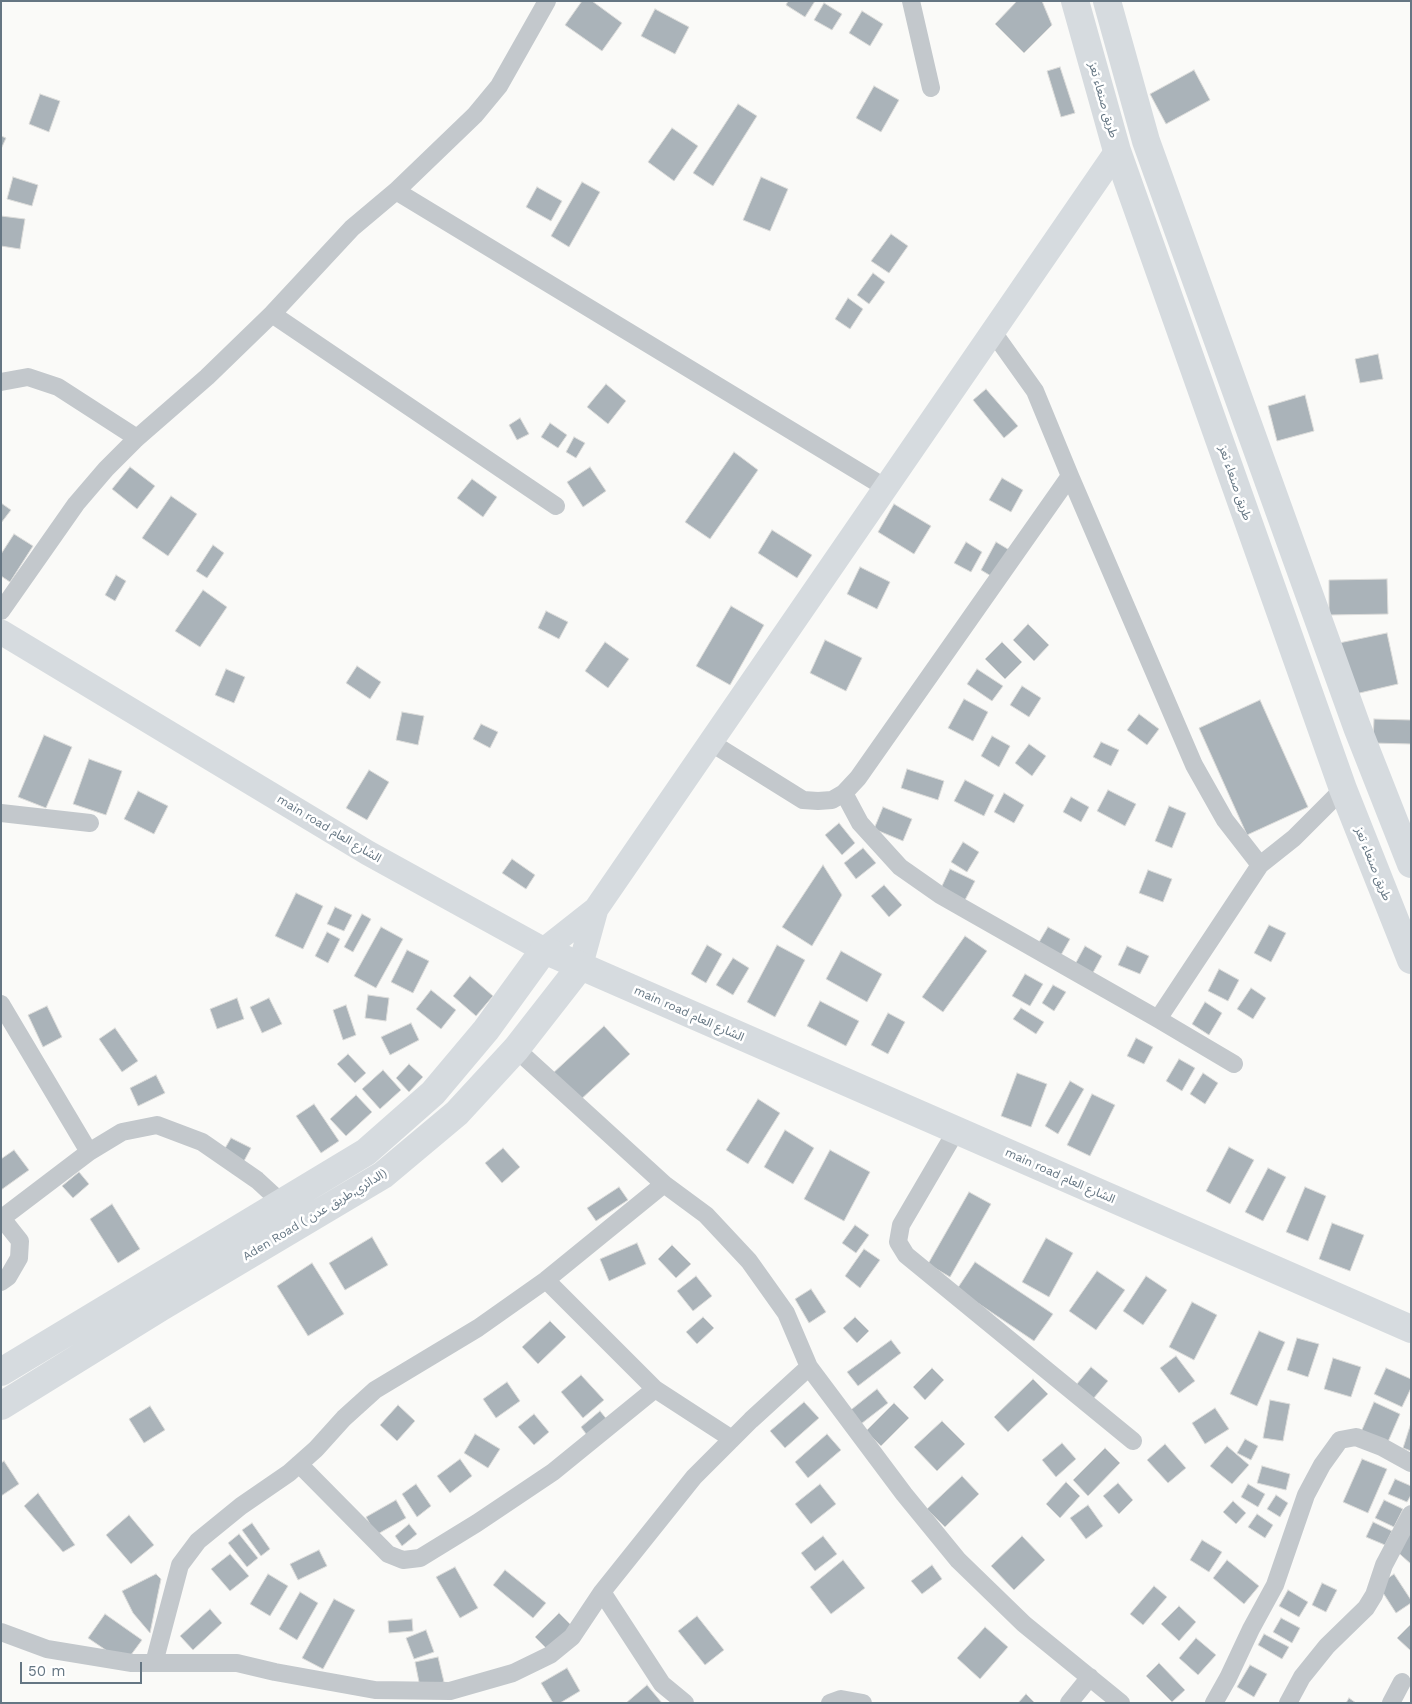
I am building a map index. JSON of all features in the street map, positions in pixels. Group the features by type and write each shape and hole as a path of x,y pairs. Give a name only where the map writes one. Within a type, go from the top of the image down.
{"highway":[{"name":"طريق صنعاء تعز","path":"1075,1 1117,151 1343,789 1411,960"},
{"path":"1107,1 1146,141 1357,727 1411,864"},
{"path":"1117,151 1146,141"},
{"name":"main road الشارع العام","path":"544,950 1411,1329"},
{"name":"Aden Road ( الدائري,طريق عدن)","path":"1,1406 282,1203 366,1152 433,1093 486,1030 544,950"},
{"name":"Aden Road ( الدائري,طريق عدن)","path":"1,1372 153,1296 382,1175 457,1113 516,1049 580,967"},
{"path":"366,1152 382,1175"}],"main road":[{"path":"544,950 596,909 1117,151"},
{"name":"main road الشارع العام","path":"1,632 368,853 544,950"},
{"path":"580,967 596,909"}],"street":[{"path":"1,611 76,504 106,469 137,438 208,377 272,314 352,228 396,191 476,115 499,86 547,1"},
{"path":"911,1 931,88"},
{"path":"396,191 886,488"},
{"path":"272,314 556,506"},
{"path":"993,332 1035,391 1194,766 1225,820 1260,865"},
{"path":"1,382 28,377 58,387 137,438"},
{"path":"710,742 803,800 832,800 844,793 858,778 1070,476"},
{"path":"1158,1019 1260,865 1294,838 1343,789"},
{"path":"844,793 860,823 900,867 940,896 1234,1064"},
{"path":"1,813 90,823"},
{"path":"1,1004 90,1152"},
{"path":"516,1049 664,1184 706,1215 749,1261 786,1313 809,1367 904,1494 958,1560 1024,1624 1121,1703"},
{"path":"1,1282 8,1277 19,1258 20,1241 2,1218 90,1152 122,1132 157,1125 202,1142 257,1180 282,1203"},
{"path":"956,1131 902,1225 898,1242 906,1255 1133,1441"},
{"path":"154,1663 180,1565 198,1541 241,1506 289,1473 316,1449 344,1418 376,1390 478,1328 546,1280 664,1184"},
{"path":"546,1280 655,1389 732,1439"},
{"path":"1,1632 47,1649 132,1663 237,1663 275,1672 375,1690 450,1690 513,1673 550,1655 572,1637 602,1592 694,1477 809,1367"},
{"path":"299,1464 388,1554 403,1560 420,1558 477,1523 553,1472 655,1389"},
{"path":"1214,1703 1275,1585 1306,1495 1322,1465 1340,1440 1356,1437 1382,1447 1411,1463"},
{"path":"1288,1703 1302,1677 1327,1646 1366,1608 1374,1595 1384,1565 1411,1514"},
{"path":"602,1592 662,1684 684,1703"},
{"path":"1069,1703 1090,1677"},
{"path":"1390,1703 1402,1682"},
{"path":"830,1703 841,1699 863,1703"}],"building":[{"path":"582,1 592,1 622,23 602,51 565,25"},
{"path":"788,1 815,1 805,17 786,5"},
{"path":"1017,1 1042,1 1052,25 1024,53 995,24"},
{"path":"824,3 842,14 832,30 814,20"},
{"path":"655,9 689,27 675,54 641,36"},
{"path":"862,11 883,24 870,46 849,33"},
{"path":"1060,67 1075,113 1061,117 1047,71"},
{"path":"1194,70 1210,100 1166,124 1150,94"},
{"path":"874,86 899,100 881,132 856,118"},
{"path":"40,94 60,101 49,132 29,124"},
{"path":"738,104 757,116 713,186 693,173"},
{"path":"672,128 698,146 674,181 648,162"},
{"path":"1,136 6,138 1,149"},
{"path":"13,177 38,185 32,206 7,199"},
{"path":"761,177 788,189 770,231 743,220"},
{"path":"582,182 600,192 569,247 551,236"},
{"path":"537,187 562,201 551,221 526,207"},
{"path":"1,216 25,219 20,249 1,246"},
{"path":"891,234 908,246 889,273 871,261"},
{"path":"873,273 885,282 869,304 857,295"},
{"path":"848,298 863,309 850,329 835,319"},
{"path":"1378,354 1383,379 1360,383 1355,359"},
{"path":"606,384 626,401 608,424 587,407"},
{"path":"986,389 1018,426 1004,438 973,400"},
{"path":"1305,395 1314,431 1277,441 1268,406"},
{"path":"520,418 529,434 517,440 509,425"},
{"path":"550,423 567,435 558,448 541,437"},
{"path":"574,437 585,443 576,458 566,452"},
{"path":"734,452 758,470 710,539 685,522"},
{"path":"130,467 155,486 137,509 112,489"},
{"path":"590,467 606,491 583,507 567,482"},
{"path":"1002,478 1023,490 1011,512 989,500"},
{"path":"472,479 497,497 483,517 457,498"},
{"path":"171,496 197,514 168,556 142,538"},
{"path":"1,503 11,510 1,523"},
{"path":"894,504 931,526 914,554 878,532"},
{"path":"772,530 812,555 797,578 758,553"},
{"path":"14,534 33,546 10,582 1,576 1,554"},
{"path":"966,542 982,552 971,572 954,563"},
{"path":"996,542 1011,551 996,579 981,570"},
{"path":"213,545 224,553 207,578 196,571"},
{"path":"860,567 890,582 877,609 847,594"},
{"path":"116,575 126,581 115,601 105,595"},
{"path":"1387,579 1388,614 1329,615 1329,580"},
{"path":"203,590 227,607 200,647 175,631"},
{"path":"731,606 764,625 730,685 696,666"},
{"path":"546,611 568,622 559,639 538,628"},
{"path":"1028,624 1049,645 1034,661 1013,640"},
{"path":"1387,633 1398,684 1351,695 1339,643"},
{"path":"825,640 862,658 846,691 810,673"},
{"path":"605,642 629,659 608,688 585,671"},
{"path":"1002,642 1022,662 1005,679 985,659"},
{"path":"357,666 381,682 370,699 346,683"},
{"path":"226,669 245,677 234,703 215,695"},
{"path":"977,669 1003,686 992,701 967,684"},
{"path":"1022,686 1041,698 1029,717 1010,705"},
{"path":"964,699 988,712 973,741 948,728"},
{"path":"1260,700 1308,807 1247,835 1199,728"},
{"path":"402,712 424,716 418,745 396,740"},
{"path":"1139,714 1159,729 1147,745 1127,730"},
{"path":"1374,719 1411,720 1411,744 1373,743"},
{"path":"481,724 498,732 490,748 473,739"},
{"path":"44,735 72,747 46,808 18,797"},
{"path":"992,736 1010,746 999,767 981,756"},
{"path":"1101,742 1119,750 1111,766 1093,757"},
{"path":"1029,744 1046,756 1032,776 1015,763"},
{"path":"89,759 122,771 106,815 73,804"},
{"path":"907,769 944,781 938,800 901,788"},
{"path":"369,770 389,782 367,820 346,808"},
{"path":"965,780 994,795 984,816 954,801"},
{"path":"1108,790 1136,804 1125,826 1097,811"},
{"path":"138,791 168,806 154,834 124,819"},
{"path":"1004,793 1024,805 1014,823 994,812"},
{"path":"1071,797 1089,807 1081,822 1063,812"},
{"path":"1169,806 1186,813 1172,848 1155,841"},
{"path":"883,807 912,819 903,841 874,829"},
{"path":"839,823 855,843 842,855 825,835"},
{"path":"963,842 979,852 967,872 951,862"},
{"path":"863,848 876,863 856,879 844,863"},
{"path":"512,859 535,875 526,889 502,873"},
{"path":"823,865 842,895 812,946 782,927"},
{"path":"950,869 975,881 965,900 941,888"},
{"path":"1148,870 1172,879 1163,902 1139,893"},
{"path":"884,885 902,905 889,917 871,896"},
{"path":"296,893 323,906 303,949 275,936"},
{"path":"335,907 352,915 344,931 327,924"},
{"path":"362,914 371,919 353,952 344,947"},
{"path":"1269,925 1286,933 1271,962 1254,953"},
{"path":"381,927 403,939 376,988 354,976"},
{"path":"1048,927 1070,939 1057,962 1035,949"},
{"path":"327,932 340,939 328,963 315,956"},
{"path":"965,936 987,951 943,1012 922,997"},
{"path":"707,945 722,954 706,983 691,974"},
{"path":"777,945 805,960 775,1017 747,1002"},
{"path":"1085,946 1102,956 1090,978 1073,968"},
{"path":"1127,946 1149,956 1140,974 1118,965"},
{"path":"407,950 429,961 413,993 391,982"},
{"path":"841,951 882,974 867,1002 826,979"},
{"path":"733,958 749,968 733,995 716,985"},
{"path":"1219,969 1239,980 1228,1001 1208,991"},
{"path":"1025,974 1043,984 1030,1006 1012,996"},
{"path":"470,976 493,996 476,1016 453,996"},
{"path":"1053,985 1066,992 1054,1011 1042,1003"},
{"path":"1251,988 1266,998 1253,1019 1237,1009"},
{"path":"431,990 456,1010 441,1029 416,1009"},
{"path":"368,995 389,998 386,1021 365,1018"},
{"path":"237,998 244,1019 217,1029 210,1009"},
{"path":"269,998 282,1024 262,1033 250,1007"},
{"path":"820,1001 859,1021 846,1046 807,1026"},
{"path":"1205,1002 1222,1013 1209,1035 1192,1024"},
{"path":"346,1005 356,1035 343,1040 333,1010"},
{"path":"47,1006 62,1037 43,1047 28,1015"},
{"path":"1021,1008 1044,1022 1036,1034 1013,1019"},
{"path":"888,1013 905,1022 888,1054 871,1045"},
{"path":"411,1023 419,1040 390,1055 381,1037"},
{"path":"604,1026 630,1054 578,1102 552,1074"},
{"path":"115,1028 138,1061 122,1072 99,1039"},
{"path":"1136,1038 1153,1047 1144,1064 1127,1056"},
{"path":"348,1054 366,1073 355,1083 337,1064"},
{"path":"1179,1059 1195,1068 1182,1091 1166,1081"},
{"path":"409,1064 423,1077 409,1092 396,1078"},
{"path":"383,1070 401,1090 380,1109 362,1089"},
{"path":"1017,1073 1047,1084 1031,1127 1001,1116"},
{"path":"1203,1073 1218,1083 1205,1104 1190,1094"},
{"path":"156,1075 165,1093 138,1106 130,1088"},
{"path":"1070,1081 1084,1089 1058,1134 1045,1126"},
{"path":"1092,1094 1115,1105 1090,1156 1067,1145"},
{"path":"356,1095 372,1112 346,1136 330,1119"},
{"path":"758,1099 780,1113 748,1164 726,1150"},
{"path":"314,1104 339,1141 321,1153 296,1116"},
{"path":"785,1130 814,1148 793,1184 764,1167"},
{"path":"231,1138 251,1148 244,1161 224,1150"},
{"path":"1229,1147 1254,1160 1230,1204 1206,1191"},
{"path":"503,1148 520,1167 502,1183 485,1163"},
{"path":"14,1150 29,1170 1,1190 1,1159"},
{"path":"830,1150 870,1172 844,1221 804,1199"},
{"path":"1268,1168 1286,1177 1263,1221 1245,1212"},
{"path":"79,1172 89,1184 73,1198 62,1186"},
{"path":"619,1187 628,1200 596,1221 587,1208"},
{"path":"1305,1187 1326,1196 1308,1241 1286,1232"},
{"path":"969,1192 991,1204 950,1277 928,1264"},
{"path":"112,1204 140,1249 118,1263 90,1219"},
{"path":"1332,1223 1364,1235 1350,1271 1319,1259"},
{"path":"855,1225 869,1235 856,1253 842,1243"},
{"path":"372,1237 388,1265 345,1290 329,1263"},
{"path":"1046,1238 1073,1253 1049,1297 1022,1282"},
{"path":"637,1243 646,1264 609,1281 600,1259"},
{"path":"672,1245 691,1264 676,1278 658,1259"},
{"path":"864,1249 880,1260 860,1288 845,1276"},
{"path":"975,1262 1053,1314 1034,1341 957,1289"},
{"path":"312,1263 344,1314 308,1336 277,1286"},
{"path":"1097,1271 1125,1290 1096,1330 1069,1311"},
{"path":"696,1276 712,1296 693,1311 677,1291"},
{"path":"1146,1276 1167,1290 1143,1325 1123,1311"},
{"path":"811,1289 826,1312 809,1323 795,1299"},
{"path":"1192,1302 1217,1315 1194,1360 1169,1347"},
{"path":"703,1317 714,1328 697,1344 686,1332"},
{"path":"855,1317 869,1331 857,1343 843,1328"},
{"path":"550,1321 566,1337 538,1364 522,1347"},
{"path":"1259,1331 1285,1342 1257,1406 1230,1394"},
{"path":"1297,1338 1319,1344 1308,1377 1287,1370"},
{"path":"891,1340 901,1353 858,1386 847,1372"},
{"path":"1176,1356 1195,1381 1179,1393 1160,1368"},
{"path":"1333,1358 1361,1367 1351,1397 1324,1389"},
{"path":"1091,1367 1108,1381 1088,1405 1071,1391"},
{"path":"932,1368 944,1380 925,1400 913,1387"},
{"path":"1386,1368 1411,1379 1411,1388 1402,1407 1374,1394"},
{"path":"581,1375 604,1400 583,1418 561,1392"},
{"path":"1033,1379 1048,1394 1008,1432 994,1417"},
{"path":"507,1382 520,1401 496,1418 483,1399"},
{"path":"877,1389 888,1403 857,1427 847,1413"},
{"path":"1270,1400 1290,1404 1283,1441 1263,1438"},
{"path":"804,1402 819,1418 785,1448 770,1431"},
{"path":"1374,1402 1400,1414 1387,1444 1361,1432"},
{"path":"894,1403 909,1418 881,1446 866,1431"},
{"path":"398,1405 415,1421 397,1441 380,1425"},
{"path":"150,1406 165,1430 144,1443 129,1419"},
{"path":"1215,1408 1229,1429 1205,1444 1192,1423"},
{"path":"600,1411 609,1422 589,1438 581,1427"},
{"path":"534,1414 549,1432 534,1445 518,1427"},
{"path":"942,1421 965,1444 937,1471 914,1447"},
{"path":"1411,1423 1411,1451 1403,1448"},
{"path":"475,1434 500,1449 488,1468 464,1453"},
{"path":"827,1434 841,1450 808,1478 795,1462"},
{"path":"1245,1439 1258,1446 1251,1460 1237,1453"},
{"path":"1062,1443 1076,1459 1056,1477 1042,1460"},
{"path":"1165,1444 1186,1468 1168,1483 1147,1460"},
{"path":"1227,1446 1249,1465 1232,1484 1210,1466"},
{"path":"1105,1448 1120,1463 1088,1496 1073,1480"},
{"path":"460,1459 472,1476 450,1493 437,1476"},
{"path":"1362,1459 1387,1469 1368,1513 1343,1502"},
{"path":"4,1461 19,1484 1,1496 1,1463"},
{"path":"1262,1466 1290,1474 1286,1490 1257,1483"},
{"path":"962,1476 979,1494 945,1527 927,1509"},
{"path":"1395,1479 1411,1486 1411,1495 1407,1502 1388,1494"},
{"path":"1066,1482 1080,1496 1060,1518 1046,1504"},
{"path":"1118,1483 1133,1500 1119,1514 1103,1496"},
{"path":"416,1484 431,1506 417,1517 402,1494"},
{"path":"820,1484 836,1504 811,1524 795,1504"},
{"path":"1248,1484 1265,1494 1258,1507 1241,1497"},
{"path":"38,1493 75,1545 63,1552 24,1506"},
{"path":"1276,1495 1288,1503 1280,1517 1267,1509"},
{"path":"396,1500 406,1518 376,1535 366,1517"},
{"path":"1384,1500 1403,1509 1394,1527 1375,1518"},
{"path":"1233,1501 1246,1513 1236,1524 1223,1512"},
{"path":"1088,1505 1103,1526 1086,1539 1070,1518"},
{"path":"1257,1514 1273,1525 1265,1538 1248,1527"},
{"path":"129,1515 154,1545 131,1564 106,1535"},
{"path":"1373,1522 1392,1531 1385,1545 1366,1537"},
{"path":"252,1523 270,1549 261,1556 242,1530"},
{"path":"409,1524 417,1534 402,1546 395,1536"},
{"path":"1411,1529 1411,1564 1393,1548"},
{"path":"239,1534 258,1558 247,1567 228,1543"},
{"path":"823,1536 837,1554 815,1571 801,1553"},
{"path":"1022,1536 1045,1560 1014,1590 991,1566"},
{"path":"1202,1540 1222,1552 1209,1572 1190,1560"},
{"path":"319,1550 327,1566 298,1580 290,1564"},
{"path":"230,1554 249,1576 230,1591 211,1569"},
{"path":"843,1560 865,1588 831,1614 810,1587"},
{"path":"1227,1560 1259,1586 1244,1604 1213,1578"},
{"path":"932,1565 942,1579 922,1594 911,1581"},
{"path":"455,1567 478,1608 460,1618 436,1577"},
{"path":"505,1570 546,1603 533,1618 493,1585"},
{"path":"156,1574 161,1579 150,1633 133,1613 122,1591"},
{"path":"268,1574 288,1586 270,1616 250,1604"},
{"path":"1394,1574 1411,1600 1411,1603 1396,1613 1378,1585"},
{"path":"1322,1583 1337,1590 1326,1612 1312,1605"},
{"path":"1154,1586 1167,1597 1143,1625 1130,1614"},
{"path":"1288,1590 1308,1602 1299,1617 1279,1606"},
{"path":"300,1592 318,1603 297,1640 279,1629"},
{"path":"334,1599 355,1610 323,1669 302,1658"},
{"path":"1179,1606 1196,1622 1179,1641 1161,1624"},
{"path":"210,1609 222,1623 193,1650 180,1636"},
{"path":"559,1613 573,1627 549,1651 535,1637"},
{"path":"105,1614 142,1640 125,1663 88,1638"},
{"path":"697,1616 724,1650 705,1665 678,1631"},
{"path":"1281,1618 1300,1628 1292,1643 1273,1632"},
{"path":"412,1619 413,1631 389,1633 388,1621"},
{"path":"1411,1624 1411,1651 1397,1638"},
{"path":"985,1627 1008,1647 980,1679 957,1658"},
{"path":"426,1630 434,1652 414,1659 406,1638"},
{"path":"1264,1634 1289,1647 1282,1659 1258,1645"},
{"path":"1196,1638 1216,1655 1198,1675 1179,1658"},
{"path":"438,1657 444,1682 420,1687 415,1662"},
{"path":"1159,1663 1185,1690 1172,1702 1146,1676"},
{"path":"1250,1665 1267,1674 1254,1697 1237,1687"},
{"path":"567,1668 580,1691 560,1703 553,1703 541,1683"},
{"path":"647,1685 662,1703 626,1703"},
{"path":"1026,1694 1035,1703 1018,1703"},
{"path":"1349,1698 1356,1703 1346,1703"}]}
